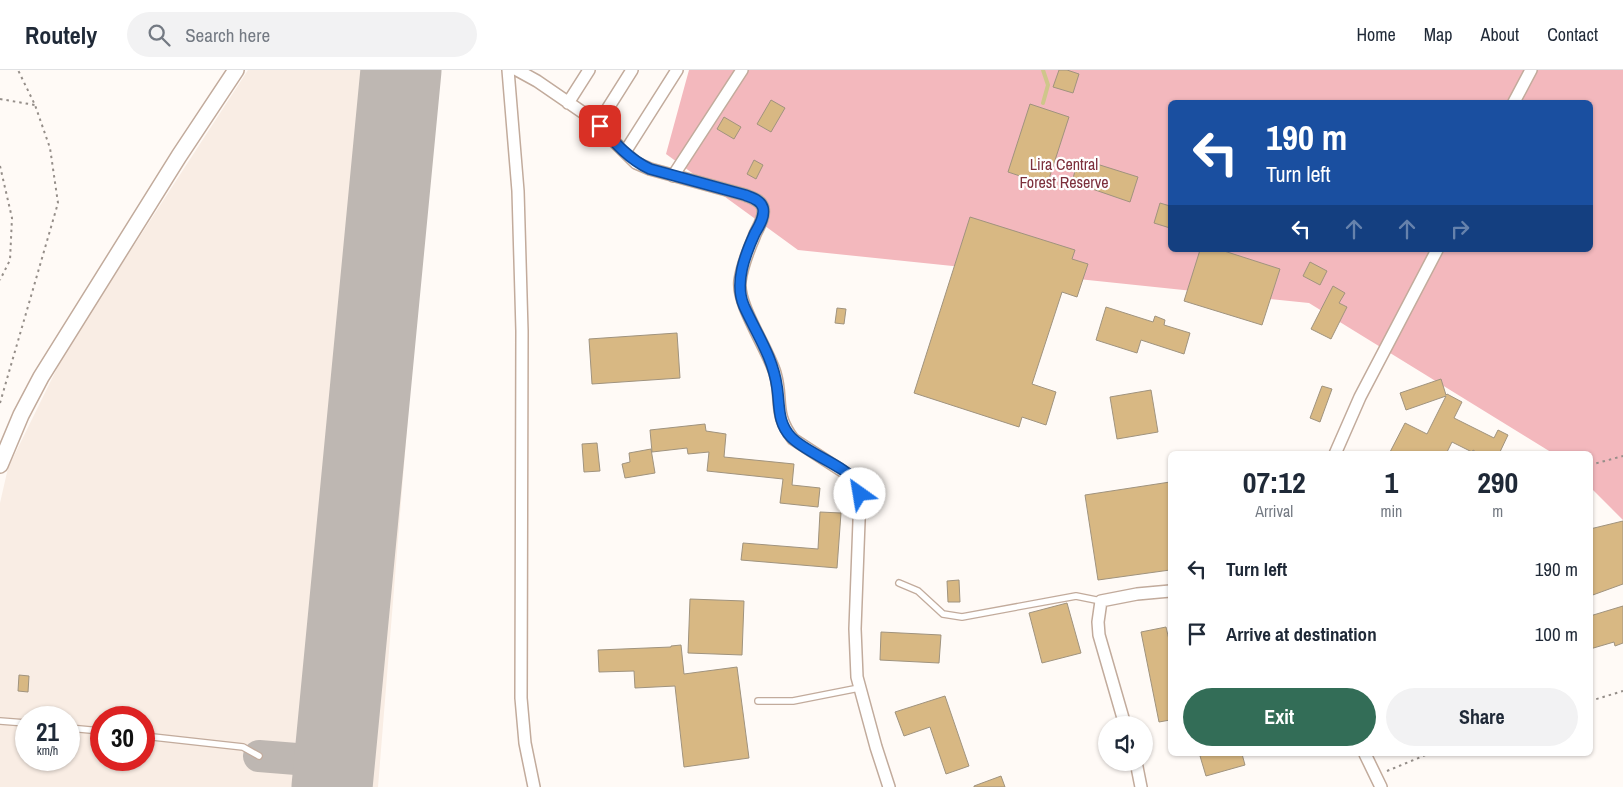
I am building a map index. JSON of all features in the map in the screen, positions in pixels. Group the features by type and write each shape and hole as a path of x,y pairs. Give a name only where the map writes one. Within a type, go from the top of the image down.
{"main road":[{"path":"0,466 21,415 41,377 179,156 236,70"}],"street":[{"path":"508,70 518,191 522,331 521,698 525,743 534,787"},
{"path":"517,70 537,81 598,124 636,163 673,176 745,195 757,200 763,209 762,220 746,256 739,294 765,347 775,374 781,420 788,433 792,439 858,483 860,494 855,653 859,688 889,787"},
{"path":"537,81 544,70"},
{"path":"568,103 589,70"},
{"path":"598,124 632,70"},
{"path":"624,152 677,70"},
{"path":"673,176 742,70"},
{"path":"1515,100 1531,70"},
{"path":"1336,451 1360,398 1436,252"},
{"path":"1123,716 1099,635 1100,601 1137,594 1168,591"},
{"path":"1366,756 1381,787"},
{"path":"1138,771 1141,787"}],"lane":[{"path":"899,583 918,591 943,614 962,617 1076,596 1100,601"},
{"path":"758,701 793,701 859,688"},
{"path":"0,721 15,722"},
{"path":"155,737 243,747 259,756"}],"path":[{"path":"0,403 58,203 50,148 35,105 18,70"},
{"path":"0,100 35,105"},
{"path":"0,166 12,218 10,260 0,280"},
{"path":"1593,464 1623,456"},
{"path":"1593,700 1623,691"},
{"path":"1376,776 1423,756"}],"shaded area":[{"path":"248,70 436,70 378,787 0,787 0,503 8,468 66,350"}],"green space":[{"name":"Lira Central Forest Reserve","path":"689,70 1623,70 1623,520 1593,490 1593,451 1549,451 1309,303 798,250 666,154"}],"building":[{"path":"1059,70 1067,70 1079,74 1073,93 1053,87"},
{"path":"771,100 785,108 771,132 757,124"},
{"path":"1030,104 1069,117 1047,185 1008,172"},
{"path":"724,117 741,127 734,139 717,129"},
{"path":"754,160 763,165 756,179 747,174"},
{"path":"1084,160 1138,177 1130,202 1072,182 1075,171 1080,172"},
{"path":"1160,203 1168,205 1168,227 1154,223"},
{"path":"970,217 1075,250 1072,259 1088,264 1077,297 1062,292 1032,384 1056,392 1046,425 1022,417 1019,427 914,393"},
{"path":"1199,252 1227,252 1280,269 1262,325 1184,301"},
{"path":"1310,262 1327,271 1320,285 1303,276"},
{"path":"1333,286 1345,293 1339,303 1347,307 1331,339 1311,329"},
{"path":"1106,307 1153,322 1155,316 1165,320 1164,325 1190,333 1184,354 1141,340 1137,353 1096,340"},
{"path":"837,308 846,309 844,324 835,323"},
{"path":"677,333 680,378 592,384 589,339"},
{"path":"1441,379 1446,395 1462,402 1454,418 1494,438 1498,430 1508,435 1500,451 1470,451 1452,442 1448,451 1391,451 1405,423 1427,434 1446,396 1406,410 1400,393"},
{"path":"1322,386 1332,389 1320,422 1310,418"},
{"path":"1151,390 1158,432 1117,439 1110,397"},
{"path":"705,424 706,431 726,434 724,457 794,464 792,485 820,488 818,507 780,503 783,479 707,471 709,452 688,454 687,448 652,452 650,430"},
{"path":"597,443 600,471 584,472 582,444"},
{"path":"651,449 655,473 625,478 622,464 630,462 629,453"},
{"path":"1168,482 1168,570 1098,580 1085,495"},
{"path":"820,512 841,513 837,568 741,560 743,543 818,549"},
{"path":"1623,521 1623,584 1593,595 1593,528"},
{"path":"959,580 960,602 948,602 947,581"},
{"path":"690,599 744,601 742,655 688,653"},
{"path":"1067,603 1081,653 1042,663 1029,613"},
{"path":"1623,606 1623,643 1615,646 1614,642 1593,648 1593,615"},
{"path":"1166,627 1168,636 1168,720 1159,722 1141,632"},
{"path":"881,632 941,635 939,663 880,660"},
{"path":"681,645 684,674 737,667 749,758 684,767 675,686 635,688 634,671 599,672 598,650"},
{"path":"19,675 29,676 28,692 18,691"},
{"path":"945,696 969,766 946,774 930,727 904,736 895,712"},
{"path":"1200,756 1243,756 1245,765 1206,776"},
{"path":"1001,776 1005,787 974,787 974,786"}],"waterway":[{"path":"1043,70 1048,85 1043,103"}],"taxiway":[{"path":"259,756 334,762"}],"runway":[{"path":"332,787 401,70"}],"route":[{"path":"600,126 636,163 673,176 745,195 757,200 760,204 763,209 762,220 746,256 739,294 765,347 775,374 781,420 792,439 858,483 860,494"}]}
